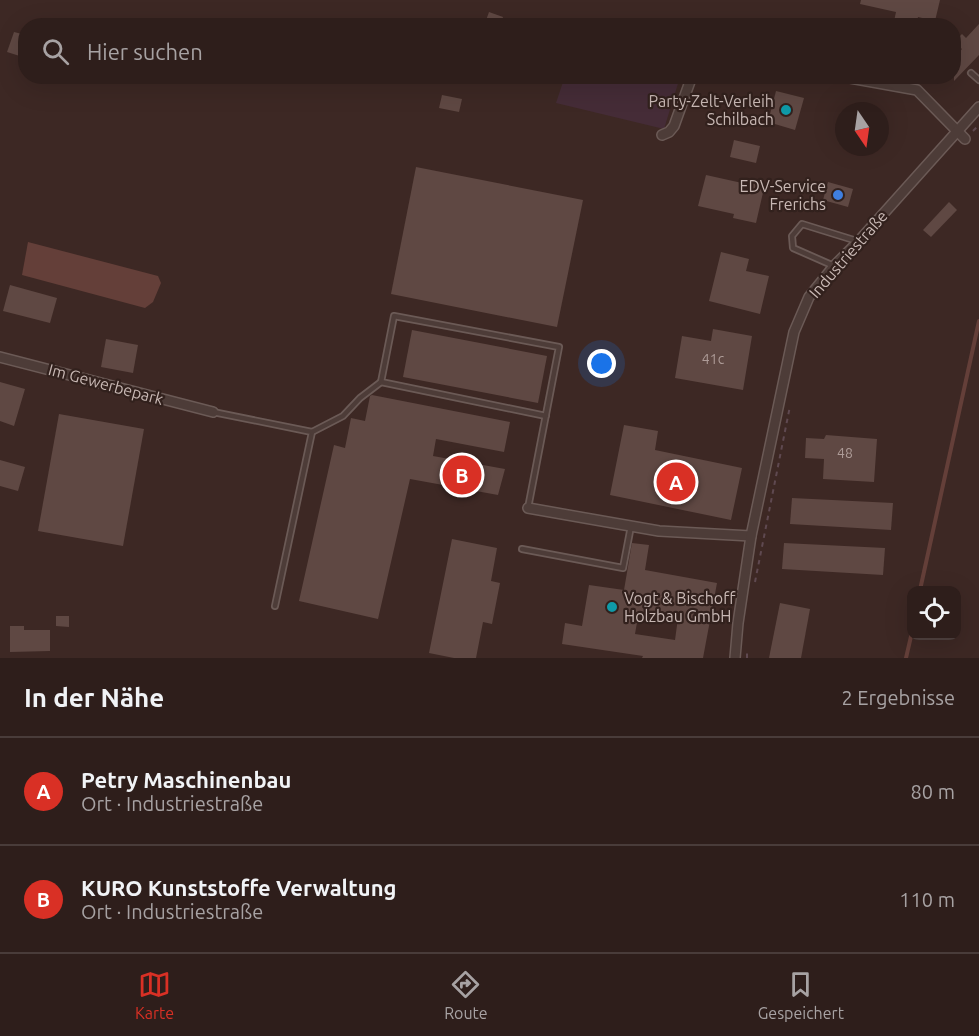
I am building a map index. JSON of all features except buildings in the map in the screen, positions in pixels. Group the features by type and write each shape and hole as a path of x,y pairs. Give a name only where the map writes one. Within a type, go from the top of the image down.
{"street":[{"path":"662,135 674,126 689,84"},
{"path":"884,84 917,90 965,139"},
{"name":"Industriestraße","path":"735,658 751,536 794,332 809,297 834,266 979,106"},
{"name":"Im Gewerbepark","path":"0,357 213,412"},
{"path":"528,508 659,531 751,536"}],"lane":[{"path":"971,73 979,80"},
{"path":"834,266 793,248 792,236 802,224 858,242"},
{"path":"213,412 312,432 343,416 360,398 381,382 394,316 559,347 528,508"},
{"path":"381,382 546,416"},
{"path":"275,606 312,432"},
{"path":"522,549 623,568 631,526"}],"path":[{"path":"965,139 979,124"},
{"path":"753,590 791,400"},
{"path":"747,647 747,658"}],"shaded area":[{"path":"562,84 678,84 664,129 556,103"},
{"path":"28,242 158,276 161,283 153,302 145,308 22,275"}],"waterway":[{"path":"921,586 979,321"},
{"path":"906,658 910,640"}],"place":[{"name":"Party-Zelt-Verleih Schilbach","path":"786,110"},
{"name":"EDV-Service Frerichs","path":"838,195"},
{"name":"KURO Kunststoffe Verwaltung","path":"462,475"},
{"name":"Petry Maschinenbau","path":"676,482"},
{"name":"Vogt & Bischoff Holzbau GmbH","path":"612,607"}]}
